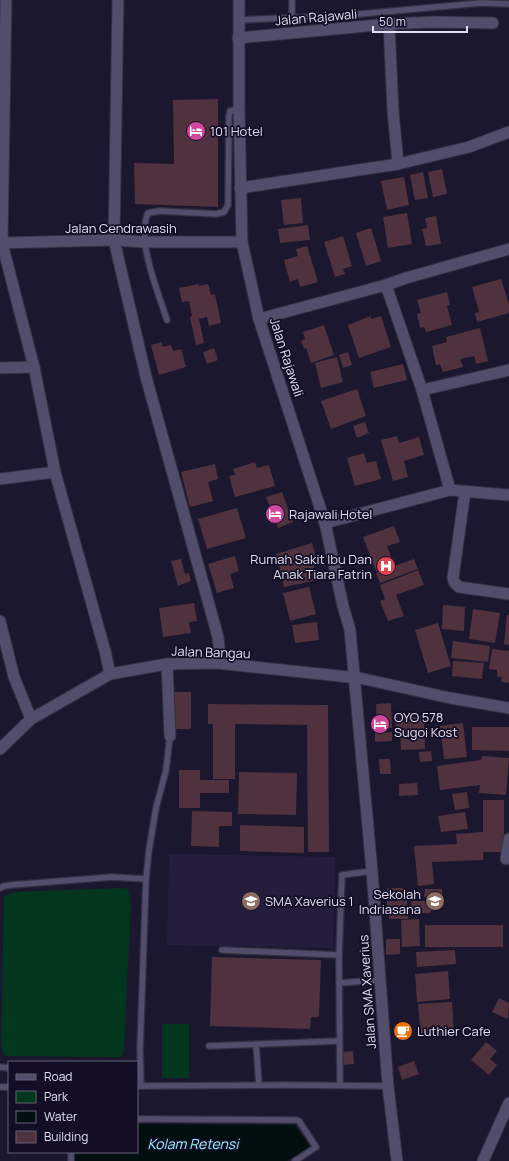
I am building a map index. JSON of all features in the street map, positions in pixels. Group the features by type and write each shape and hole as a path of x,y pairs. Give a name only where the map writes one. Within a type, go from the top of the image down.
{"street":[{"path":"6,0 1,243 34,368 55,472 110,674"},
{"path":"118,0 114,240 146,377 218,636 219,647 217,663"},
{"name":"Jalan Rajawali","path":"239,0 238,38 242,242 259,318 325,522 343,606 342,631 352,677"},
{"name":"Jalan Rajawali","path":"238,38 389,24 433,22 493,23"},
{"path":"389,24 393,111 398,164"},
{"path":"240,188 398,164 469,147 509,132"},
{"name":"Jalan Cendrawasih","path":"1,243 114,240 144,242 242,242"},
{"path":"259,318 386,285 509,249"},
{"path":"386,285 422,390 450,490"},
{"path":"0,368 34,368"},
{"path":"422,390 509,370"},
{"path":"0,479 55,472"},
{"path":"325,522 450,490 509,495"},
{"path":"465,491 453,578 454,582 459,587 509,594"},
{"path":"0,621 14,677 31,719"},
{"name":"Jalan Bangau","path":"0,748 31,719 110,674 167,664 217,663 352,677 450,698 509,708"},
{"path":"167,664 170,736"},
{"name":"Jalan SMA Xaverius","path":"352,677 357,696 388,1086 397,1161"},
{"path":"506,859 509,839"},
{"path":"483,1161 509,1103"}],"lane":[{"path":"292,0 292,18"},
{"path":"238,20 338,16 481,3 509,4"},
{"path":"167,320 144,242 145,220 148,213 160,211 216,214 224,212 228,205 228,116 230,111 239,109"},
{"path":"170,736 166,770 156,808 146,879 139,1086 388,1086"},
{"path":"340,1085 339,955 342,875 372,871"},
{"path":"0,888 4,886 112,877 146,879"},
{"path":"222,950 339,955"},
{"path":"339,983 380,980"},
{"path":"209,1046 339,1041"},
{"path":"256,1044 259,1085"},
{"path":"138,1118 296,1120 299,1121 316,1147 295,1161"}],"shaded area":[{"name":"SMA Xaverius 1","path":"169,854 335,857 333,948 167,945"}],"green space":[{"path":"128,889 131,904 124,1049 122,1057 4,1056 1,1044 4,897 13,892"},
{"path":"162,1024 189,1024 189,1078 162,1078"}],"water":[{"name":"Kolam Retensi","path":"138,1124 295,1125 310,1147 287,1161 75,1161 75,1153 138,1153"}],"building":[{"name":"101 Hotel","path":"218,99 218,207 135,204 134,163 174,164 173,100"},
{"path":"442,169 447,194 433,197 428,172"},
{"path":"423,172 428,198 415,200 410,175"},
{"path":"404,177 409,205 387,210 381,181"},
{"path":"301,198 303,223 284,225 281,200"},
{"path":"407,213 412,244 388,248 383,217"},
{"path":"436,216 441,244 426,246 422,229 427,228 425,218"},
{"path":"308,225 310,240 280,243 278,229"},
{"path":"371,228 381,261 366,266 356,233"},
{"path":"343,236 352,266 343,269 345,274 335,277 324,242"},
{"path":"307,246 318,282 300,287 298,279 290,282 284,260 298,256 296,249"},
{"path":"501,279 509,304 509,313 477,322 475,313 479,312 472,287"},
{"path":"199,284 199,286 208,284 211,295 215,294 221,323 209,326 207,317 199,319 204,343 196,345 190,317 192,316 189,301 182,302 179,288"},
{"path":"447,292 450,305 447,306 452,325 426,332 424,327 420,328 417,314 421,313 417,300"},
{"path":"371,316 371,319 381,316 391,347 359,358 348,325"},
{"path":"324,325 334,355 311,363 306,348 304,349 301,341 305,339 303,332"},
{"path":"480,328 488,361 476,364 474,356 460,359 463,367 443,372 440,364 436,365 432,346 447,342 446,337"},
{"path":"161,342 163,347 171,345 173,351 181,349 186,367 159,375 151,345"},
{"path":"214,348 218,360 207,364 203,352"},
{"path":"348,352 352,365 343,368 339,355"},
{"path":"337,357 343,382 321,388 315,363"},
{"path":"403,364 407,380 374,388 370,372"},
{"path":"357,389 366,416 331,429 321,401"},
{"path":"365,422 369,433 357,438 353,426"},
{"path":"397,436 399,443 419,437 424,455 404,461 408,477 393,481 381,440"},
{"path":"364,453 367,463 376,461 381,479 355,486 347,458"},
{"path":"255,462 257,468 269,465 275,486 235,497 229,476 235,475 233,469"},
{"path":"215,464 218,479 208,482 213,501 190,507 181,472"},
{"path":"282,492 293,522 278,528 266,497"},
{"path":"237,508 246,538 207,549 198,519"},
{"path":"394,526 400,542 387,546 394,565 376,571 363,537"},
{"path":"312,543 318,564 314,565 318,580 284,587 276,554"},
{"path":"235,556 239,571 230,574 234,588 217,593 208,564"},
{"path":"181,559 185,574 189,573 191,581 178,586 171,561"},
{"path":"414,559 418,569 380,583 376,573"},
{"path":"418,570 424,585 396,595 404,616 388,621 380,601 385,599 380,585"},
{"path":"309,587 316,614 290,621 283,593"},
{"path":"194,603 197,621 189,622 191,633 163,637 159,608"},
{"path":"443,605 465,607 464,631 442,629"},
{"path":"473,609 500,613 495,643 469,639"},
{"path":"507,615 509,615 509,645 504,644"},
{"path":"317,622 319,640 295,643 292,625"},
{"path":"438,623 451,666 428,673 415,630"},
{"path":"453,641 490,646 488,662 451,658"},
{"path":"492,649 509,651 509,683 501,682 502,677 497,677 497,670 489,669"},
{"path":"453,661 484,663 482,679 452,676"},
{"path":"172,692 191,692 191,729 172,729"},
{"path":"391,703 392,728 377,728 376,704"},
{"path":"208,704 328,705 329,852 308,852 307,725 235,724 235,779 213,779 213,724 208,724"},
{"path":"424,717 425,749 401,750 400,730 396,731 395,719"},
{"path":"463,723 467,757 444,759 440,726"},
{"path":"472,727 509,727 509,751 472,750"},
{"path":"392,732 392,741 375,742 375,733"},
{"path":"431,751 432,761 420,762 419,752"},
{"path":"482,756 509,758 506,795 479,793 480,785 440,790 437,766 481,760"},
{"path":"379,759 390,759 391,774 380,774"},
{"path":"179,770 200,770 200,780 229,780 229,793 200,793 200,808 179,808"},
{"path":"239,772 297,773 296,815 238,814"},
{"path":"417,783 418,795 399,796 399,784"},
{"path":"467,792 469,808 455,810 452,794"},
{"path":"483,800 504,800 504,852 483,852 483,860 432,862 434,884 418,886 414,846 457,844 456,834 483,832"},
{"path":"192,811 232,812 232,826 219,826 219,847 191,846"},
{"path":"465,812 468,829 441,832 438,816"},
{"path":"240,825 304,827 304,853 240,851"},
{"path":"387,888 405,888 405,898 388,898"},
{"path":"425,889 442,889 442,898 424,897"},
{"path":"407,900 407,909 387,909 387,901"},
{"path":"411,901 431,901 431,913 411,913"},
{"path":"408,910 408,919 389,919 389,911"},
{"path":"419,919 420,946 402,947 401,920"},
{"path":"425,925 503,925 503,947 425,947"},
{"path":"386,939 400,939 400,954 386,955"},
{"path":"455,950 456,964 417,967 416,952"},
{"path":"212,957 321,960 319,1017 311,1017 310,1029 210,1026"},
{"path":"448,971 450,999 417,1002 415,974"},
{"path":"499,998 509,1003 508,1019 492,1012"},
{"path":"452,1002 454,1035 421,1037 418,1004"},
{"path":"486,1042 497,1051 490,1059 497,1065 489,1075 471,1060"},
{"path":"353,1051 354,1064 342,1065 342,1052"},
{"path":"414,1061 419,1074 402,1080 398,1067"}],"place":[{"name":"101 Hotel","path":"196,131"},
{"name":"Rajawali Hotel","path":"275,514"},
{"name":"Rumah Sakit Ibu Dan Anak Tiara Fatrin","path":"386,566"},
{"name":"OYO 578 Sugoi Kost","path":"380,724"},
{"name":"SMA Xaverius 1","path":"251,901"},
{"name":"Sekolah Indriasana","path":"435,901"},
{"name":"Luthier Cafe","path":"403,1031"}]}
